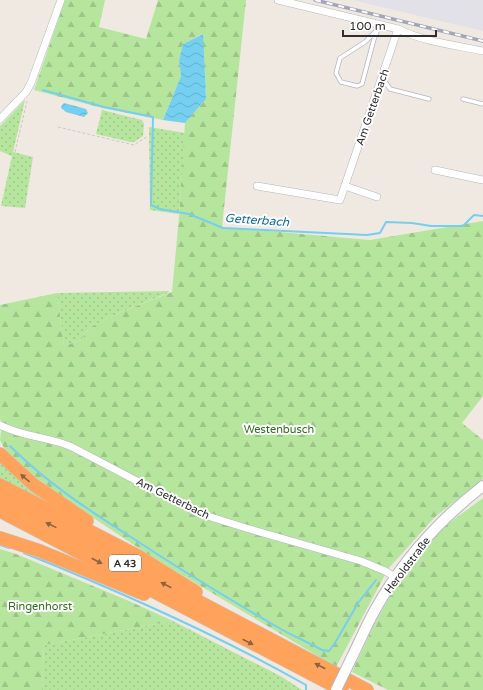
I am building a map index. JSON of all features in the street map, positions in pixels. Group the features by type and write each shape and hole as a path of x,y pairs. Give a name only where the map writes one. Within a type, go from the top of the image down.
{"highway":[{"path":"0,454 34,485 138,556 192,589 250,629"},
{"path":"0,485 138,556"},
{"name":"A 43","path":"0,498 367,690"},
{"name":"A 43","path":"0,511 342,690"},
{"path":"0,538 57,558 214,624"}],"main road":[{"name":"Heroldstraße","path":"336,690 375,610 395,577 416,549 440,523 466,499 483,486"}],"street":[{"path":"0,119 26,92 31,83 60,0"},
{"path":"278,0 379,27 398,29 412,36 428,40 483,51"},
{"name":"Am Getterbach","path":"257,186 340,200 398,29"},
{"path":"435,170 483,180"},
{"path":"345,186 377,197"},
{"name":"Am Getterbach","path":"0,425 13,432 55,440 72,447 198,513 361,561 395,577"}],"lane":[{"path":"379,27 374,39 362,84 357,86 341,82 336,73 340,58 365,42 379,27"},
{"path":"382,78 390,89 429,99"},
{"path":"463,99 483,104"}],"path":[{"path":"15,152 28,99"},
{"path":"58,127 134,145 148,136"}],"shaded area":[{"path":"352,0 483,0 483,31"}],"green space":[{"name":"Westenbusch","path":"65,0 105,0 99,27 146,39 158,0 246,0 222,227 370,240 483,221 483,396 462,423 483,440 483,479 435,517 388,569 336,667 152,557 68,501 34,476 4,448 0,440 2,422 0,419 0,305 57,293 64,346 81,340 89,328 121,312 172,292 179,217 185,123 206,99 202,34 183,44 179,60 181,76 163,120 102,108 34,90"},
{"path":"25,100 13,152 33,157 25,208 1,206 12,156 0,151 0,126"},
{"path":"102,110 142,120 144,124 143,136 134,142 130,142 96,134"},
{"path":"149,127 185,133 179,214 150,210"},
{"path":"169,291 168,293 121,312 89,328 81,340 64,346 57,293"},
{"path":"0,458 70,514 0,480"},
{"path":"483,498 483,690 388,690 352,672 374,625 400,578 445,526"},
{"name":"Ringenhorst","path":"0,549 16,554 129,601 173,621 44,645 42,690 0,690"},
{"path":"173,621 282,677 302,690 42,690 44,645"}],"water":[{"path":"203,34 206,99 185,123 163,120 181,76 179,60 183,44"},
{"path":"64,103 86,109 88,113 84,117 66,112 61,108"}],"waterway":[{"name":"Getterbach","path":"43,90 104,107 153,117 151,205 160,209 189,214 223,228 367,235 380,233 386,222 412,223 431,226 463,226 474,215 483,216"},
{"path":"10,446 38,472 68,495 167,561 279,628 322,650 329,651 358,603 376,580"},
{"path":"0,545 9,548"},
{"path":"24,553 132,598 238,648 306,685 306,690"}],"railway":[{"path":"315,0 483,41"}]}
